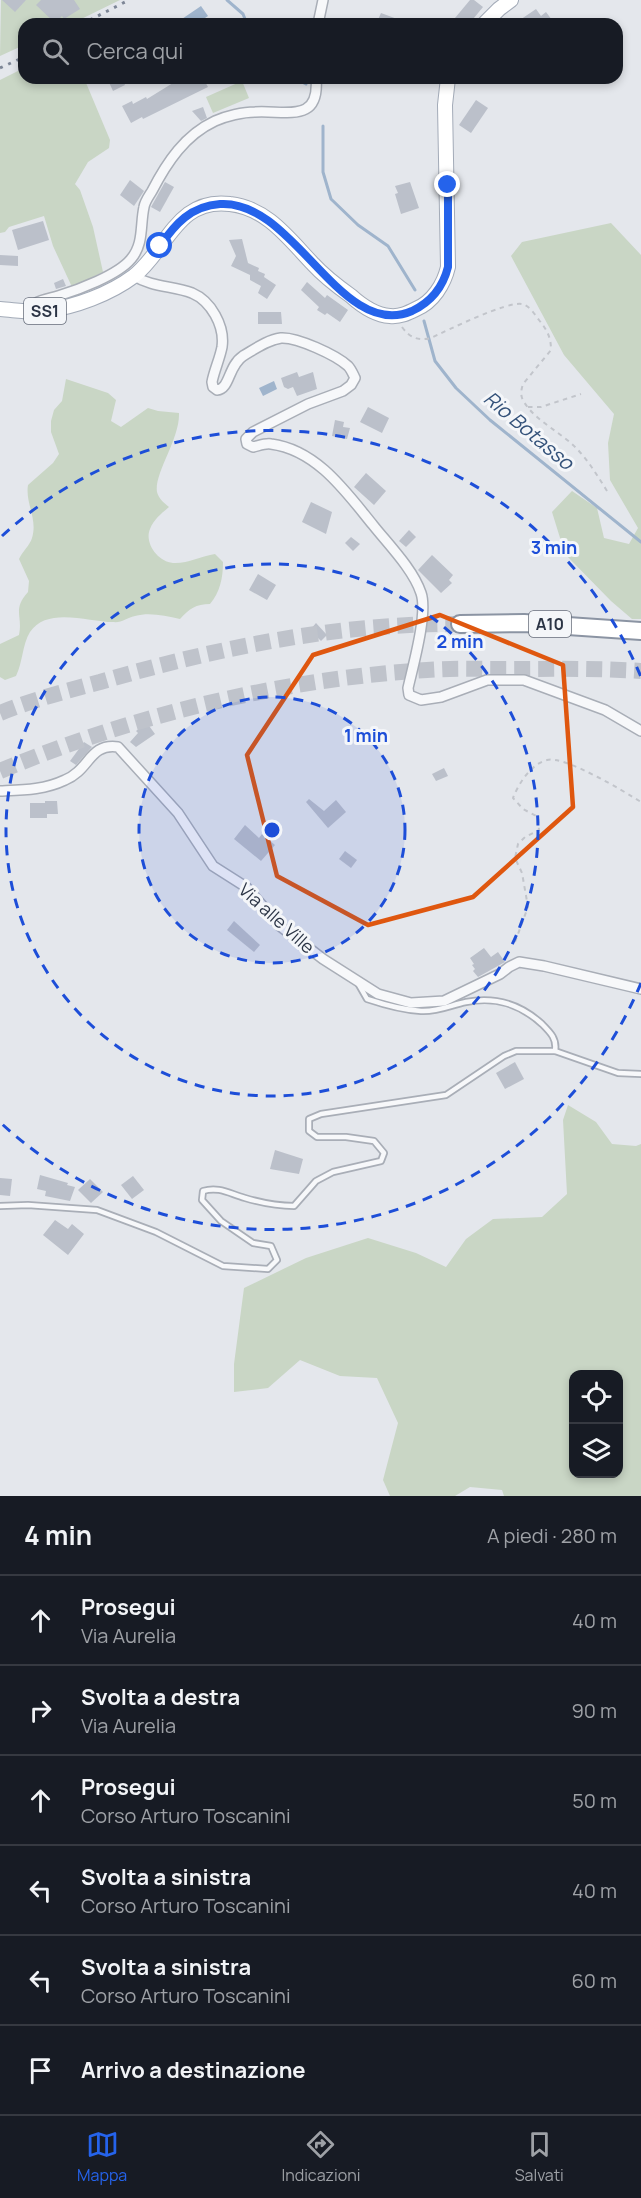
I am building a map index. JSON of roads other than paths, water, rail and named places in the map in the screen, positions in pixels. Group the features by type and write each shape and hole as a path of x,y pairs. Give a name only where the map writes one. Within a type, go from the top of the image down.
{"highway":[{"name":"A10","path":"460,624 524,623 641,632"}],"main road":[{"path":"490,18 511,0"},
{"name":"SS1","path":"0,309 33,311 60,308 116,287 134,276 175,225 191,213 207,205 230,203 264,216 278,227 328,279 367,309 382,315 396,316 422,306 441,287 448,267 445,105 447,84"}],"street":[{"path":"319,18 323,0"},
{"path":"33,311 38,302 60,296 116,272 131,260 140,240 144,206 164,167 180,147 201,128 219,120 255,111 300,112 312,106 317,93 316,84"},
{"path":"134,276 143,282 193,294 212,309 219,325 222,345 212,382 213,387 217,390 222,390 226,386 230,371 237,360 262,344 280,338 296,339 325,352 348,367 355,378 351,385 343,391 308,404 253,432 246,439 247,444 253,447 269,443 309,459 331,476 353,498 399,556 421,592 423,603 408,688 409,695 421,700 441,697 487,680 524,680 605,710 641,731"},
{"name":"Via alle Ville","path":"0,791 46,788 69,779 88,763 95,752 106,745 118,747 178,813 213,866 246,887 280,926 323,959 378,994 411,1003 444,1001 500,974 519,962 641,989"}],"lane":[{"path":"356,981 368,999 398,1008 423,1011 441,1010 465,1002 490,999 507,1002 534,1017 552,1033 556,1043 555,1051"},
{"path":"0,1206 28,1205 97,1210 156,1232 223,1266 268,1269 277,1260 272,1246 253,1243 221,1221 202,1200 203,1191 215,1187 277,1206 294,1206 316,1181 333,1172 381,1161 384,1153 374,1141 346,1137 317,1137 309,1131 309,1119 321,1114 446,1095 504,1056 516,1051 555,1051 581,1062 618,1073 641,1074"}],"water":[{"path":"201,6 208,16 205,18 183,18"},
{"path":"274,381 277,389 263,396 259,388"}],"waterway":[{"name":"Rio Botasso","path":"227,0 245,18"},
{"name":"Rio Botasso","path":"323,126 323,172 331,199 358,225 388,246 415,290"},
{"name":"Rio Botasso","path":"424,321 435,361 456,388 490,420 641,542"}],"tunnel":[{"path":"0,713 75,689 233,648 369,628 460,624"},
{"path":"0,771 51,751 156,717 264,691 318,682 446,669 641,671"}],"railway":[{"path":"94,18 129,0"},
{"path":"0,68 18,60"}]}
